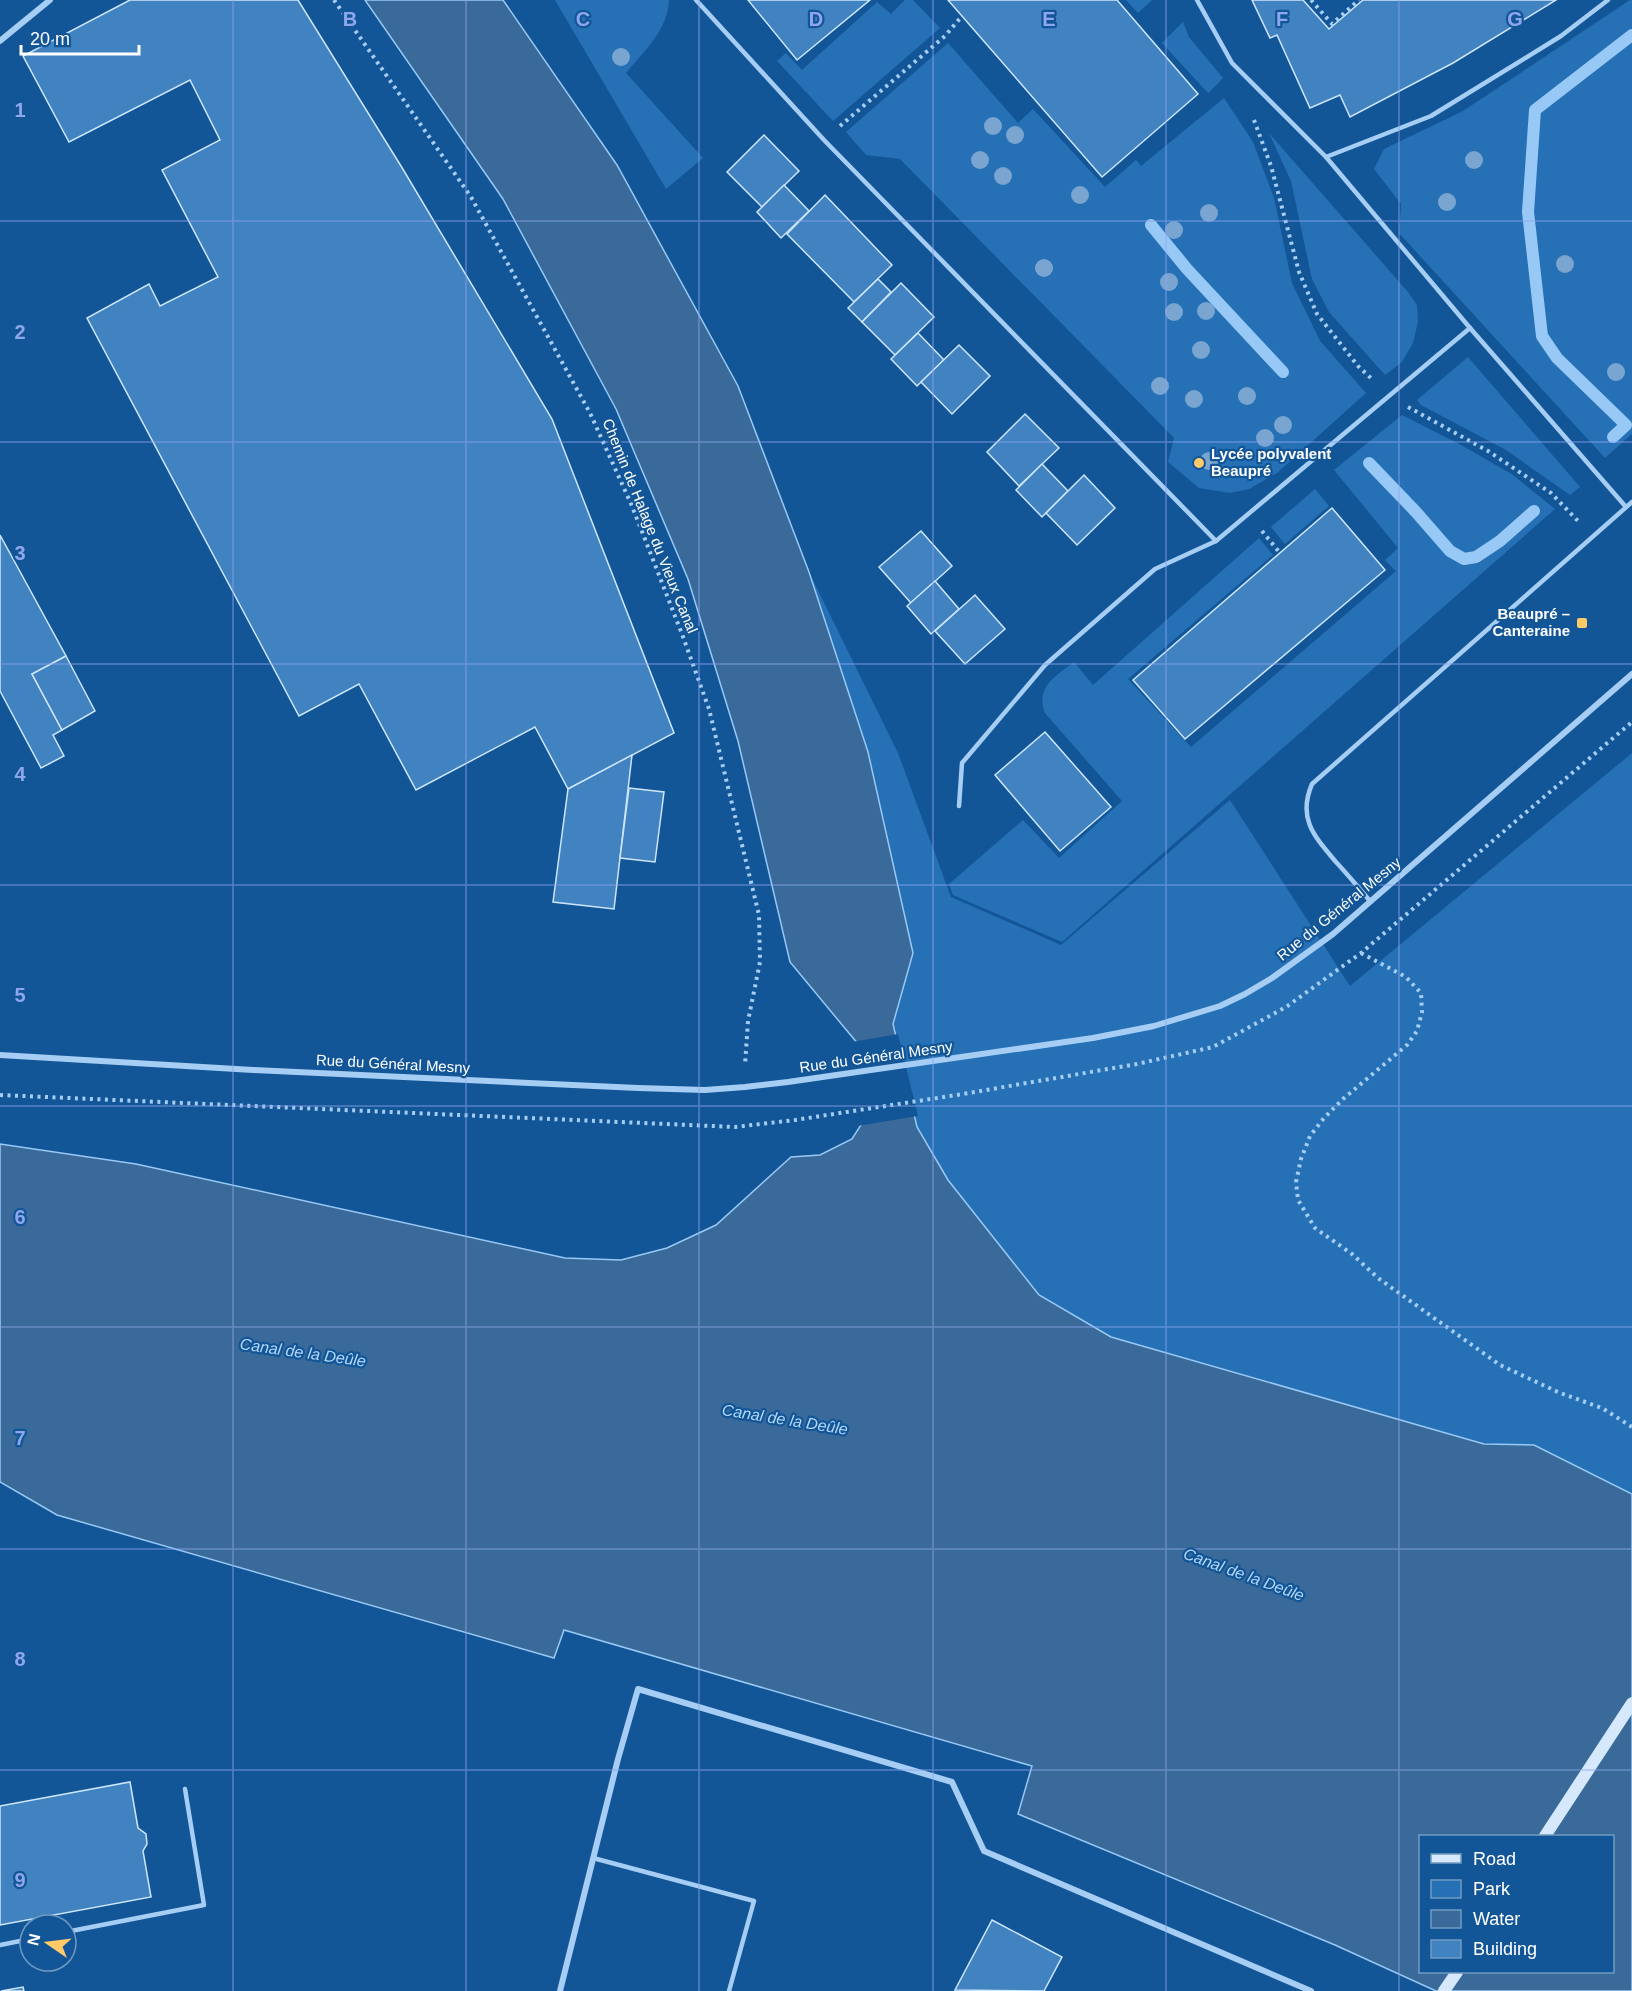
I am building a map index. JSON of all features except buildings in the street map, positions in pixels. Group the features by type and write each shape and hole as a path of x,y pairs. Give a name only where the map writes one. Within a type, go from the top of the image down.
{"main road":[{"path":"1546,1835 1632,1703"},
{"path":"1444,1991 1456,1973"}],"street":[{"path":"0,41 50,0"},
{"name":"Rue du Général Mesny","path":"0,1055 253,1070 705,1089 788,1082 1093,1038 1154,1026 1220,1006 1272,978 1333,933 1632,675"},
{"path":"560,1991 618,1759 638,1689 952,1782 984,1851 1311,1991"}],"lane":[{"path":"696,0 824,140 1216,542"},
{"path":"1197,0 1232,63 1326,157 1470,328 1626,507"},
{"path":"1326,157 1431,116 1561,36 1608,0"},
{"path":"959,806 962,763 1045,665 1155,569 1216,542 1470,328"},
{"path":"1370,901 1317,839 1310,827 1306,813 1307,796 1312,784 1632,502"},
{"path":"78,1930 204,1905 185,1789"},
{"path":"593,1858 754,1901 729,1991"},
{"path":"0,1945 18,1941"}],"path":[{"name":"Chemin de Halage du Vieux Canal","path":"334,0 471,197 590,413 632,506 682,634 709,709 759,915 760,962 748,1021 745,1087"},
{"path":"1311,0 1332,24 1359,0"},
{"path":"824,140 945,36 962,16"},
{"path":"1252,114 1272,166 1299,272 1317,314 1358,366 1404,405 1488,451 1551,493 1593,536"},
{"path":"1632,722 1361,953 1406,977 1421,993 1422,1012 1417,1030 1407,1045 1324,1118 1310,1136 1301,1159 1296,1182 1298,1200 1316,1228 1352,1254 1378,1278 1500,1365 1560,1393 1602,1408 1632,1427"},
{"path":"0,1095 735,1127 963,1094"}],"green space":[{"path":"555,0 669,0 668,11 660,30 626,73 703,158 666,189"},
{"path":"905,0 913,0 940,28 833,121 777,61 786,53 802,70 877,2 891,14"},
{"path":"1126,0 1152,0 1138,13"},
{"path":"1632,0 1632,434 1605,458 1399,233 1401,204 1374,169 1384,149 1463,111"},
{"path":"1183,22 1189,37 1223,78 1208,93 1162,43"},
{"path":"948,43 1018,123 1033,109 1105,187 1136,160 1141,166 1224,98 1253,142 1274,198 1292,283 1320,341 1366,393 1277,473 1249,489 1230,493 1199,488 1168,462 1174,438 900,159 866,155 846,132"},
{"path":"1269,133 1417,305 1418,322 1413,343 1402,362 1385,375 1329,312 1312,279 1291,181"},
{"path":"1468,357 1580,487 1570,495 1506,450 1421,405 1417,400"},
{"path":"1402,415 1513,475 1555,509 1062,942 953,895 949,884 1023,820 1059,858 1122,801 1045,713 1043,696 1045,689 1054,677 1074,662 1093,685 1259,538 1273,555 1128,679 1191,747 1396,571 1385,560 1398,548 1334,470"},
{"path":"1315,489 1329,506 1285,544 1271,527"},
{"path":"809,572 898,753 951,897 1061,945 1230,800 1350,986 1632,753 1632,1494 1534,1445 1484,1444 1111,1337 1039,1295 948,1180 917,1127 893,1024 912,953 868,752"}],"water":[{"name":"Canal de la Deûle","path":"365,0 503,0 617,165 738,386 809,572 868,752 913,953 893,1024 917,1127 948,1180 1039,1295 1111,1337 1484,1444 1534,1445 1632,1494 1632,1991 1436,1991 1335,1945 1018,1814 1032,1766 564,1630 554,1658 57,1515 0,1482 0,1144 136,1164 565,1258 621,1260 667,1248 716,1225 791,1157 820,1155 852,1139 866,1117 871,1080 858,1044 790,962 738,741 688,579 616,409 503,199"}],"pier":[{"path":"898,1034 918,1116 857,1126 863,1116 868,1080 852,1042"}],"waterway":[{"path":"1613,437 1626,425 1557,358 1542,336 1528,212 1535,110 1632,35"},
{"path":"1151,225 1187,269 1283,372"},
{"path":"1369,463 1450,551 1464,559 1476,557 1500,541 1534,511"}],"place":[{"name":"Lycée polyvalent Beaupré","path":"1199,463"},
{"name":"Beaupré – Canteraine","path":"1582,623"}]}
